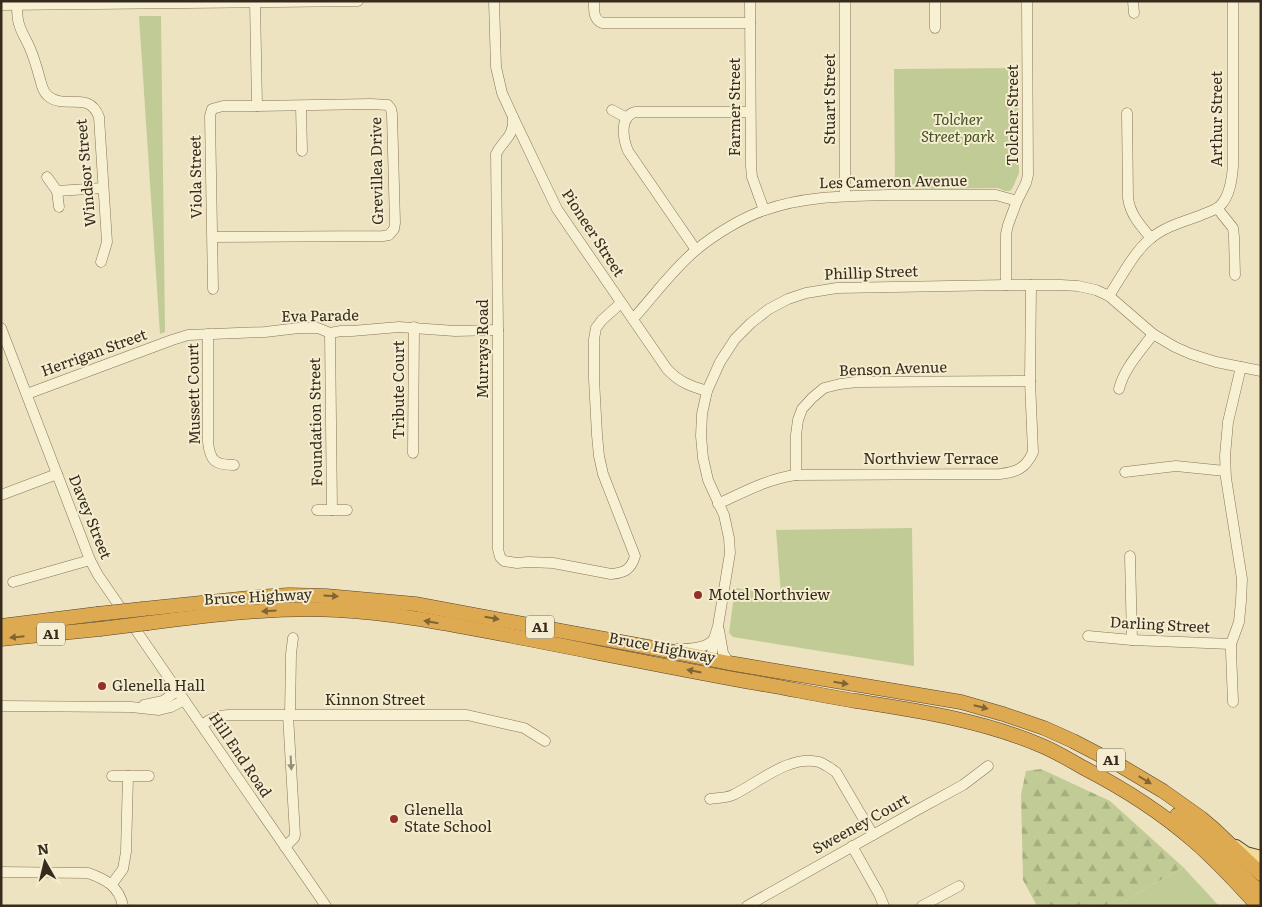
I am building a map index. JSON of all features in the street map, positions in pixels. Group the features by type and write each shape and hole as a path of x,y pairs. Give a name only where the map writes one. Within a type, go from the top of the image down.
{"highway":[{"name":"Bruce Highway","path":"1,626 258,596 356,598 416,604 711,660 934,697 985,708 1020,719 1073,741 1121,766 1170,796 1214,829 1261,874"},
{"name":"Bruce Highway","path":"1,639 212,615 291,609 379,613 844,699 952,717 994,728 1042,746 1138,799 1167,819 1211,857 1258,906"},
{"path":"711,660 719,670 815,688 844,699"},
{"path":"1042,746 1088,764 1168,808 1211,843 1261,892"}],"main road":[{"path":"1214,829 1244,851 1261,857"}],"street":[{"path":"1,5 358,1"},
{"name":"Pioneer Street","path":"494,1 496,66 502,93 558,209 667,369 689,386 707,391"},
{"path":"594,1 595,17 602,23 750,23"},
{"name":"Farmer Street","path":"750,1 752,177 764,210"},
{"name":"Stuart Street","path":"845,1 845,196"},
{"path":"935,1 935,28"},
{"name":"Tolcher Street","path":"1006,285 1006,234 1028,174 1027,1"},
{"path":"1134,1 1134,13"},
{"name":"Arthur Street","path":"1217,208 1220,206 1232,180 1233,1"},
{"path":"255,2 257,106"},
{"name":"Windsor Street","path":"17,5 19,25 35,61 45,93 56,101 88,103 97,111 99,117 107,242 101,262"},
{"name":"Grevillea Drive","path":"213,237 384,236 389,235 394,229 392,114 391,108 388,105 257,106"},
{"name":"Viola Street","path":"214,289 210,116 212,109 223,106 257,106"},
{"path":"301,106 302,151"},
{"path":"612,110 627,118"},
{"path":"696,250 628,151 624,124 631,113 637,112 750,112"},
{"path":"1128,113 1129,205 1137,221 1151,238"},
{"name":"Murrays Road","path":"513,117 514,125 507,140 500,145 496,154 498,549 500,557 504,561 552,563 611,574 619,574 627,570 633,563 635,556 601,465 597,435 594,379 594,339 596,328 621,303"},
{"path":"507,140 518,141 527,145"},
{"path":"48,177 57,191 59,207"},
{"path":"57,191 104,188"},
{"name":"Les Cameron Avenue","path":"632,320 662,284 696,250 718,234 764,210 819,197 845,196 996,195 1017,201"},
{"path":"1109,296 1137,253 1151,238 1169,227 1217,208 1233,228 1235,274"},
{"name":"Phillip Street","path":"718,626 730,553 729,538 724,515 708,480 703,458 702,414 713,375 735,338 769,309 788,300 806,293 838,288 1006,285 1078,286 1096,290 1109,296 1153,334 1175,347 1216,362 1261,371"},
{"name":"Northview Terrace","path":"718,504 768,481 796,475 1000,474 1018,470 1030,459 1033,452 1030,381 1031,285"},
{"name":"Eva Parade","path":"172,340 208,334 265,332 300,328 318,328 330,333 399,327 455,331 498,330"},
{"name":"Davey Street","path":"1,328 90,560 98,575 184,700"},
{"name":"Tribute Court","path":"413,453 414,328"},
{"name":"Foundation Street","path":"330,333 332,510"},
{"name":"Mussett Court","path":"208,334 209,451 215,461 234,465"},
{"path":"1119,389 1121,380 1153,334"},
{"name":"Herrigan Street","path":"27,394 172,340"},
{"name":"Phillip Street","path":"1241,366 1261,364"},
{"path":"1233,702 1232,644 1238,627 1242,601 1242,580 1225,471 1228,422 1241,366"},
{"name":"Benson Avenue","path":"796,475 795,443 798,420 802,409 824,388 857,382 1030,381"},
{"path":"1125,472 1172,466 1225,471"},
{"path":"1,495 57,474"},
{"path":"317,510 347,510"},
{"path":"1130,556 1132,640"},
{"path":"13,582 90,560"},
{"path":"711,660 718,626"},
{"path":"718,626 723,653 729,663"},
{"name":"Darling Street","path":"1088,636 1132,640 1232,644"},
{"path":"285,847 295,836 289,715 293,638"},
{"path":"664,650 700,647 709,644 714,639"},
{"path":"131,707 163,701 177,691"},
{"path":"1,706 131,707 159,710 171,707 184,700"},
{"name":"Hill End Road","path":"184,700 326,906"},
{"name":"Kinnon Street","path":"202,724 218,716 467,715 524,728 545,741"},
{"path":"710,799 731,796 787,765 807,760 819,762 836,772 873,835"},
{"name":"Sweeney Court","path":"747,906 963,785 988,766"},
{"path":"112,776 149,776"},
{"path":"112,884 123,869 126,852 128,776"},
{"path":"852,846 884,906"},
{"path":"1,872 88,873 112,884 118,892 123,906"},
{"path":"922,906 959,886"}],"green space":[{"path":"139,16 161,16 165,332 160,334"},
{"name":"Tolcher Street park","path":"1018,68 1019,173 1010,191 998,188 895,189 894,69"},
{"path":"912,528 914,666 733,637 729,633 735,588 781,595 776,530"},
{"path":"1041,769 1110,801 1183,867 1116,906 1037,906 1023,880 1021,795 1026,771"},
{"path":"1183,867 1219,906 1116,906"}],"place":[{"name":"Motel Northview","path":"698,595"},
{"name":"Glenella Hall","path":"102,686"},
{"name":"Glenella State School","path":"394,819"}]}
